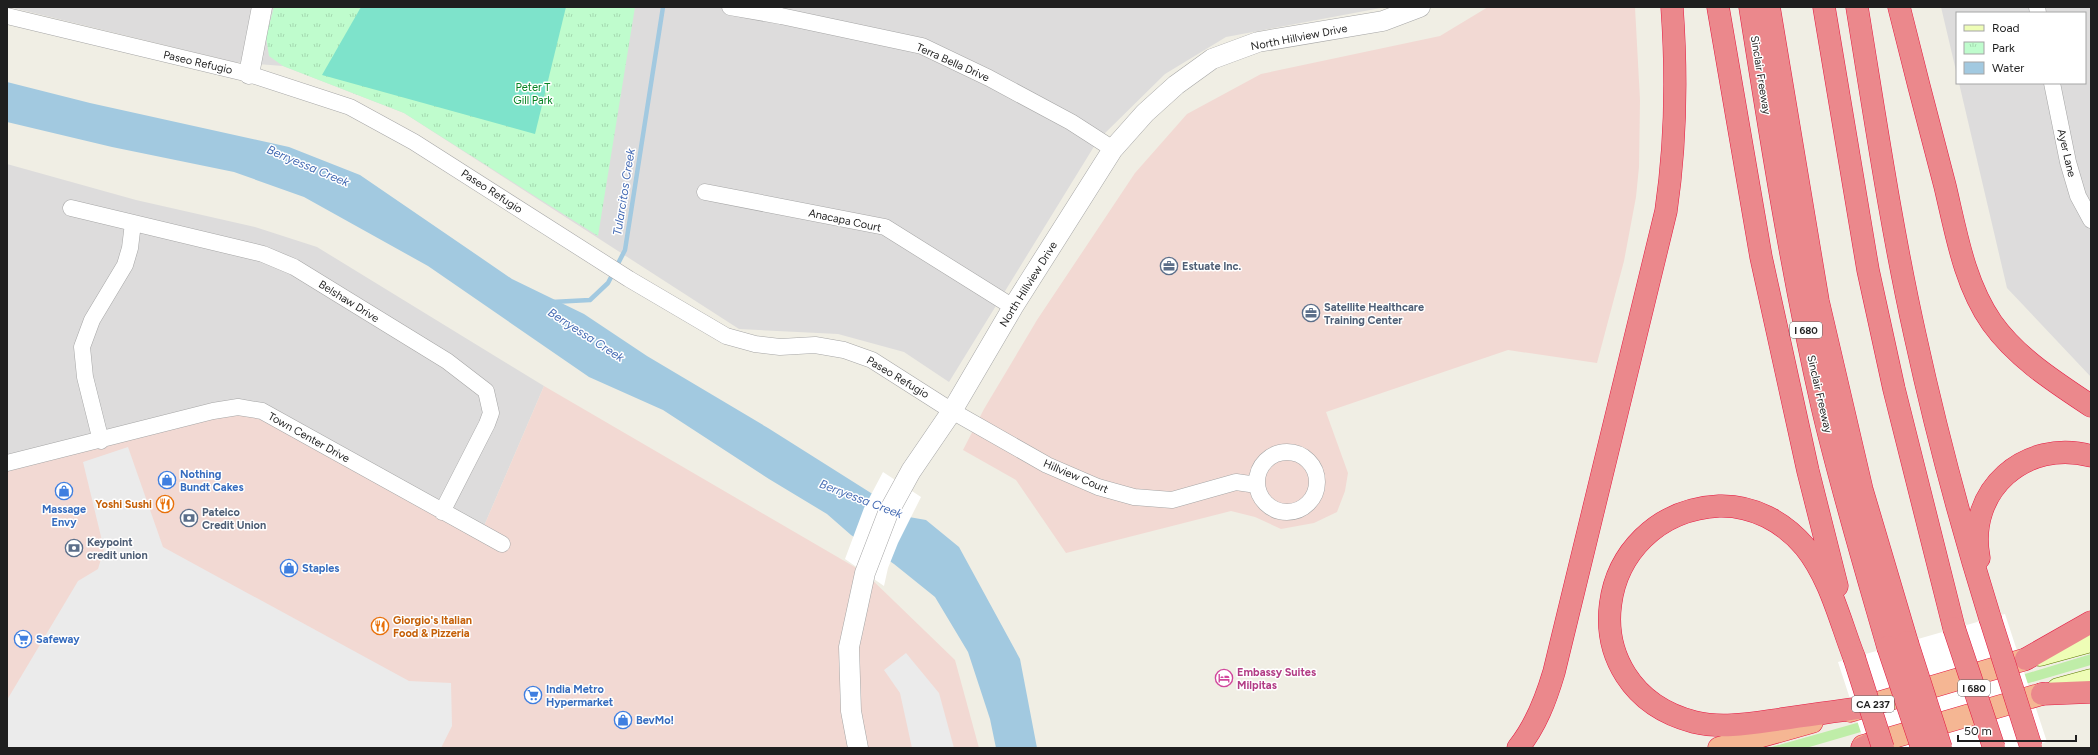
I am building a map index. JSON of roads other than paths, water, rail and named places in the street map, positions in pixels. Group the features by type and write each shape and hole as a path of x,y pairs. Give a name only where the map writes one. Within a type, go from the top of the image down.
{"highway":[{"path":"1518,748 1535,721 1546,697 1554,672 1666,212 1673,157 1676,110 1676,70 1672,7"},
{"path":"1718,7 1761,257 1782,359 1854,657 1868,747 2042,694 2091,692"},
{"name":"Sinclair Freeway","path":"1750,7 1779,189 1822,407 1852,523 1897,645 1922,748"},
{"name":"I 680","path":"1769,7 1818,301 1897,645 1941,748"},
{"name":"I 680","path":"1824,7 1868,270 1914,472 1954,628 1994,748"},
{"path":"1857,7 1895,233 1915,334 1943,453 1990,618 2031,748"},
{"path":"1899,7 1963,258 1981,303 1992,322 2022,355 2056,383 2091,406"},
{"path":"1990,618 1977,549 1979,524 1989,496 1999,481 2010,471 2027,460 2047,453 2069,452 2091,456"},
{"path":"1854,657 1825,580 1807,549 1782,525 1766,515 1746,508 1728,506 1708,507 1689,511 1670,518 1653,529 1627,557 1612,590 1609,606 1612,641 1616,658 1623,672 1646,698 1678,717 1695,722 1718,725 1741,725 1859,708"},
{"path":"2026,659 2091,622"},
{"name":"CA 237","path":"1719,748 2026,659"}],"main road":[{"path":"2026,659 2091,641"},
{"path":"2042,694 2091,680"}],"street":[{"path":"248,74 262,7"},
{"name":"Terra Bella Drive","path":"730,7 782,16 922,46 989,78 1071,122 1113,148"},
{"name":"North Hillview Drive","path":"858,748 851,711 849,646 865,573 888,513 903,485 952,411 1013,307 1113,148 1145,113 1176,85 1212,59 1258,42 1383,21 1420,7"},
{"name":"Paseo Refugio","path":"7,16 248,74 350,107 414,142 629,279 726,336 755,344 780,347 815,345 837,348 872,360 952,411"},
{"name":"Ayer Lane","path":"2052,84 2068,162 2078,196 2091,220"},
{"name":"Anacapa Court","path":"705,192 885,227 1013,307"},
{"name":"Belshaw Drive","path":"71,208 263,254 294,267 447,361 486,391 491,413 488,424 442,512"},
{"path":"101,441 85,377 82,347 92,320 125,265 130,248 133,223"},
{"name":"Town Center Drive","path":"7,463 238,407 262,411 502,544"},
{"name":"Hillview Court","path":"952,411 1047,465 1098,487 1134,496 1172,500 1236,482 1257,485"}],"water":[{"name":"Berryessa Creek","path":"7,82 90,103 289,147 360,175 512,279 584,314 647,356 768,428 909,517 926,520 959,547 1020,659 1037,748 996,748 990,719 968,652 935,597 894,564 851,535 827,514 769,479 663,410 589,377 428,266 304,197 234,172 112,147 7,122"}],"waterway":[{"name":"Tularcitos Creek","path":"552,302 590,300 608,283 625,250 663,7"}],"place":[{"name":"Estuate Inc.","path":"1169,266"},
{"name":"Satellite Healthcare Training Center","path":"1311,313"},
{"name":"Nothing Bundt Cakes","path":"167,480"},
{"name":"Massage Envy","path":"64,491"},
{"name":"Yoshi Sushi","path":"165,504"},
{"name":"Patelco Credit Union","path":"189,518"},
{"name":"Keypoint credit union","path":"74,548"},
{"name":"Staples","path":"289,568"},
{"name":"Giorgio's Italian Food & Pizzeria","path":"380,626"},
{"name":"Safeway","path":"23,639"},
{"name":"Embassy Suites Milpitas","path":"1224,678"},
{"name":"India Metro Hypermarket","path":"533,695"},
{"name":"BevMo!","path":"623,720"}],"park label":[{"name":"Peter T Gill Park","path":"533,93"}]}
